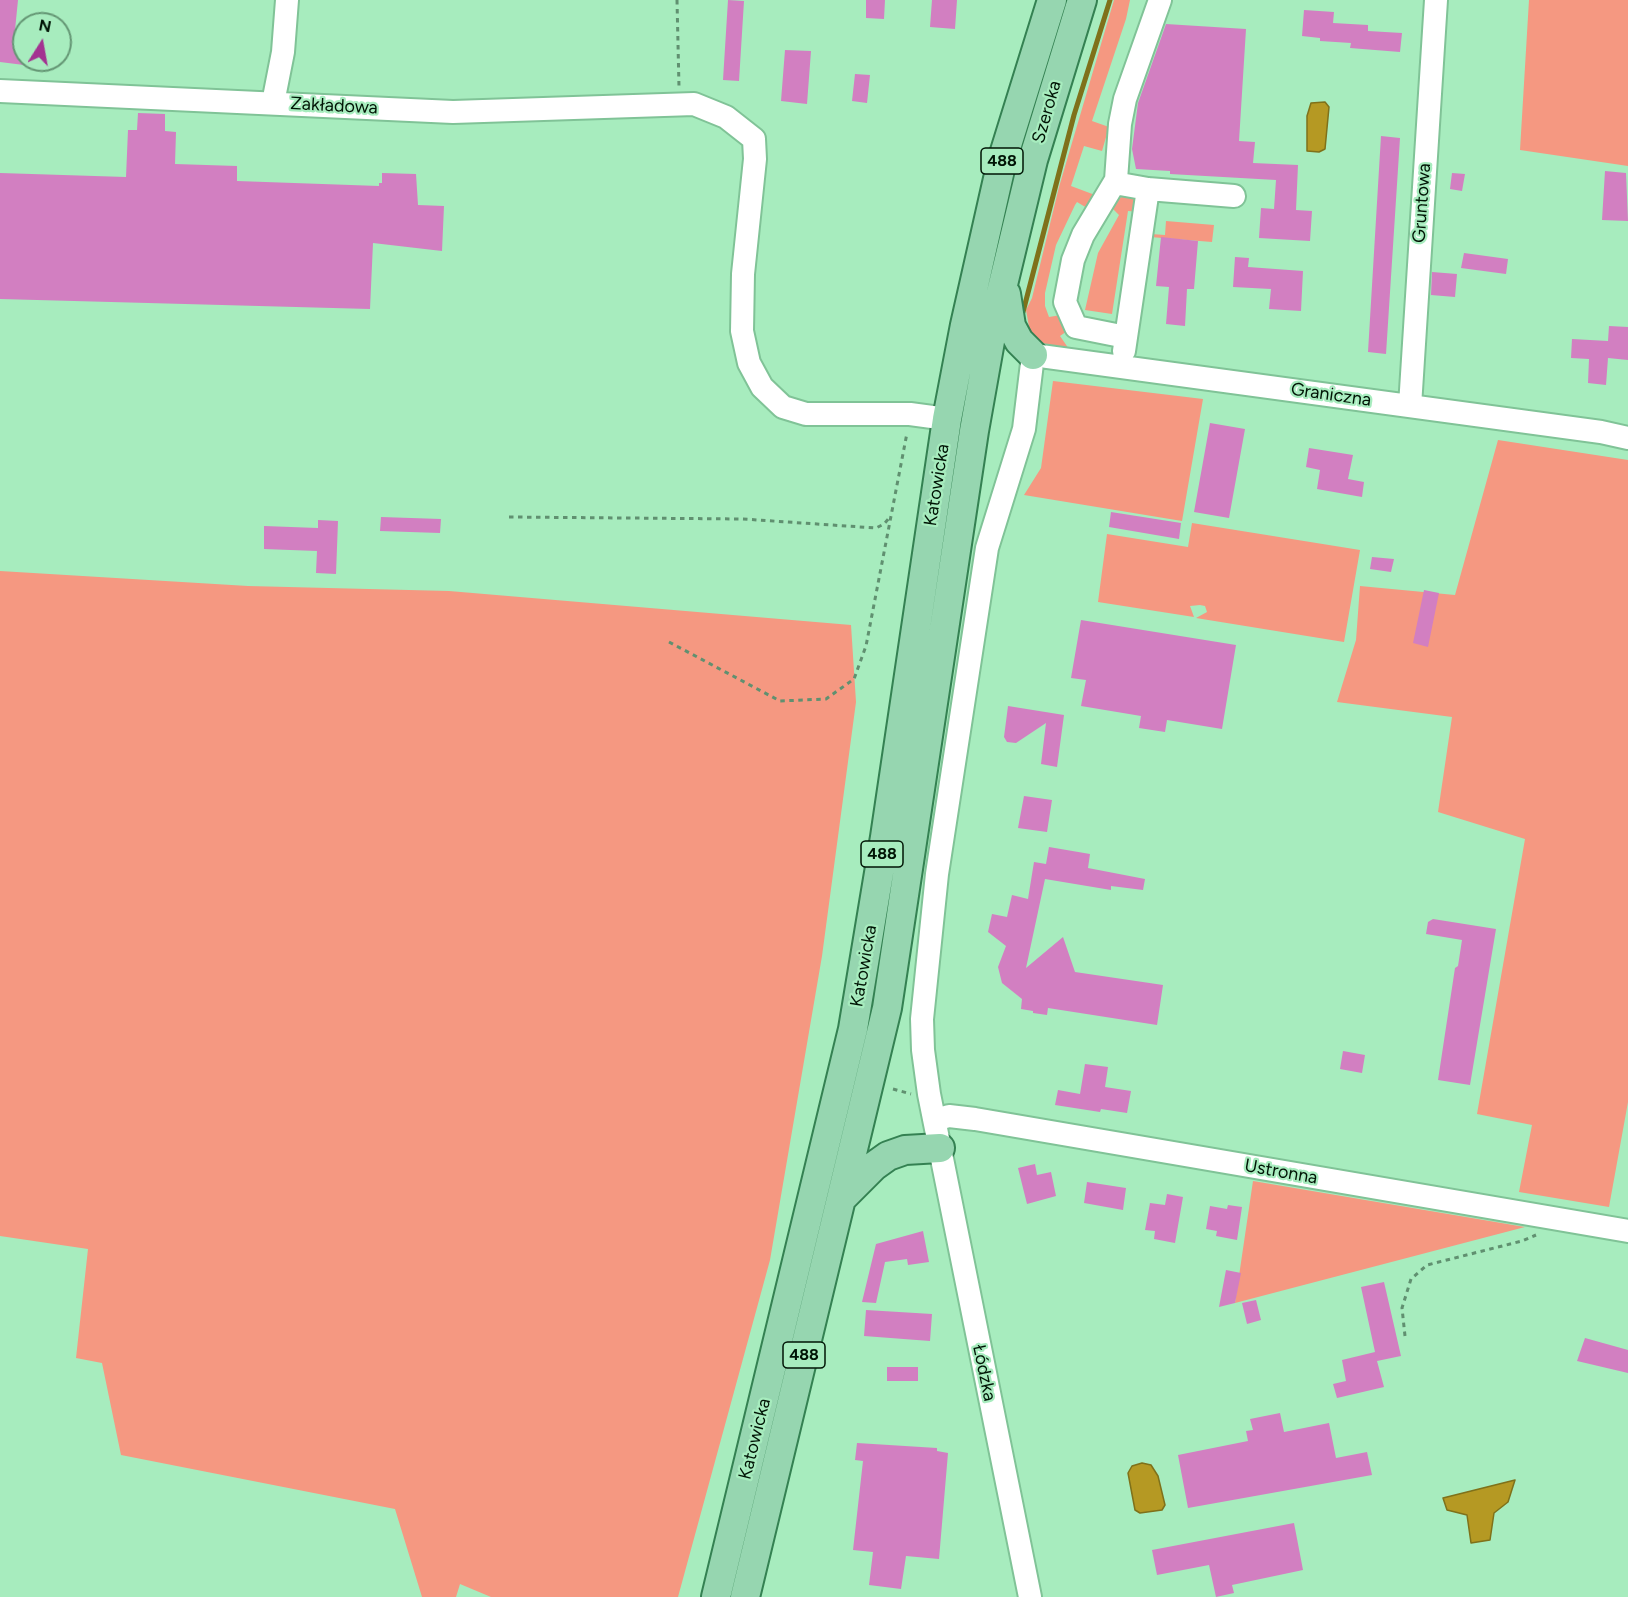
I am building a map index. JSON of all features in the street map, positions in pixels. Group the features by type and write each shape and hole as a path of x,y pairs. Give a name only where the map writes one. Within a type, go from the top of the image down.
{"main road":[{"name":"Szeroka","path":"964,325 1002,161 1052,0"},
{"name":"Szeroka","path":"992,330 1033,160 1082,0"},
{"path":"1005,275 1006,311 1011,326 1019,341 1033,355"},
{"name":"Katowicka","path":"716,1597 852,1029 883,848 947,420 964,325"},
{"name":"Katowicka","path":"745,1597 887,1008 974,431 992,330"},
{"path":"843,1197 874,1166 888,1156 905,1150 940,1148"}],"street":[{"path":"273,103 283,52 287,0"},
{"path":"1126,337 1076,327 1065,302 1074,260 1083,235 1116,180 1120,124 1125,99 1160,0"},
{"name":"Gruntowa","path":"1410,406 1436,0"},
{"name":"Zakładowa","path":"0,91 453,112 694,104 726,117 754,139 755,159 743,274 742,331 749,363 762,387 783,407 806,414 910,414"},
{"path":"1116,180 1120,184 1148,189 1233,196"},
{"path":"1122,367 1148,189"},
{"name":"Graniczna","path":"1033,355 1628,438"},
{"name":"Łódzka","path":"1030,1597 940,1148 923,1050 922,1019 937,874 987,548 1022,439 1033,355"},
{"path":"910,414 947,420"},
{"name":"Ustronna","path":"935,1120 949,1116 975,1119 1628,1230"}],"path":[{"path":"673,104 677,0"},
{"path":"669,642 780,701 826,699 854,679 866,646 910,414"},
{"path":"509,517 743,519 876,528 884,524 891,516"},
{"path":"893,1089 912,1094"},
{"path":"1405,1336 1402,1308 1411,1279 1427,1265 1536,1236 1541,1216"}],"shaded area":[{"path":"1114,0 1130,0 1126,19 1092,121 1109,127 1102,151 1084,146 1071,186 1095,195 1087,208 1077,202 1075,205 1056,245 1045,293 1045,306 1049,317 1061,315 1070,329 1060,336 1071,352 1032,343 1026,310 1032,298 1059,187"},
{"path":"1529,0 1628,0 1628,166 1520,150"},
{"path":"1325,102 1329,107 1325,149 1319,152 1307,151 1307,116 1311,103"},
{"path":"1124,195 1137,197 1140,212 1128,211 1112,314 1085,310 1098,253 1119,215 1110,206"},
{"path":"1166,221 1214,225 1212,242 1150,237 1151,234 1165,235"},
{"path":"1053,381 1203,399 1182,521 1024,495 1041,468"},
{"path":"1498,440 1628,460 1628,1102 1609,1207 1519,1192 1532,1125 1477,1114 1525,839 1438,812 1452,717 1337,702 1356,640 1360,586 1455,595"},
{"path":"1192,523 1360,550 1344,642 1196,618 1207,612 1205,606 1200,605 1190,606 1194,617 1098,602 1107,534 1188,547"},
{"path":"0,571 248,586 449,591 851,625 856,702 822,956 770,1260 678,1597 491,1597 460,1584 456,1597 422,1597 395,1509 121,1455 102,1363 76,1358 88,1249 0,1236"},
{"path":"1253,1181 1525,1227 1235,1303"},
{"path":"1142,1463 1151,1465 1158,1476 1165,1505 1162,1510 1140,1513 1135,1510 1128,1473 1132,1466"},
{"path":"1515,1480 1508,1502 1494,1513 1490,1540 1471,1543 1467,1515 1447,1510 1443,1498"}],"building":[{"path":"0,0 18,0 17,12 12,12 12,64 0,62"},
{"path":"728,0 744,1 739,81 723,80"},
{"path":"866,0 885,0 884,19 866,18"},
{"path":"932,0 957,0 955,29 930,27"},
{"path":"1304,10 1334,12 1333,23 1368,25 1368,31 1402,33 1400,52 1350,48 1351,43 1320,41 1320,38 1302,36"},
{"path":"1166,24 1246,29 1239,141 1255,142 1253,163 1298,165 1296,210 1312,211 1310,241 1259,238 1261,208 1274,209 1276,180 1170,174 1170,171 1136,169 1132,149 1138,103"},
{"path":"785,50 811,51 807,104 781,101"},
{"path":"855,74 870,75 867,103 852,101"},
{"path":"138,113 165,114 165,131 176,132 175,164 237,166 237,181 379,186 379,183 382,183 382,173 416,174 418,205 444,206 442,251 373,243 370,309 0,299 0,173 126,177 128,130 137,130"},
{"path":"1381,136 1400,138 1386,354 1368,352"},
{"path":"1605,171 1626,173 1628,221 1602,220"},
{"path":"1452,173 1465,174 1462,191 1450,189"},
{"path":"1161,237 1198,241 1194,289 1187,289 1185,326 1166,324 1169,287 1156,286"},
{"path":"1464,253 1508,259 1506,274 1461,268"},
{"path":"1235,257 1249,258 1248,267 1303,271 1301,311 1269,309 1271,289 1233,287"},
{"path":"1432,272 1457,274 1455,297 1431,295"},
{"path":"1609,326 1628,327 1628,360 1608,358 1606,385 1588,383 1589,359 1571,358 1572,339 1608,341"},
{"path":"1210,423 1245,429 1229,518 1194,512"},
{"path":"1309,448 1353,455 1348,479 1364,482 1362,497 1317,489 1320,470 1306,467"},
{"path":"1111,512 1181,523 1179,539 1109,527"},
{"path":"381,517 441,519 440,533 380,531"},
{"path":"318,520 338,521 336,574 316,573 317,551 264,549 264,526 318,528"},
{"path":"1372,557 1394,559 1391,572 1370,569"},
{"path":"1424,590 1439,593 1428,647 1413,643"},
{"path":"1081,620 1236,645 1222,729 1167,720 1165,732 1139,728 1141,716 1081,706 1086,680 1071,678"},
{"path":"1008,706 1064,715 1057,767 1041,764 1046,723 1016,743 1007,742 1004,737"},
{"path":"1024,796 1052,800 1047,832 1018,828"},
{"path":"1049,847 1090,854 1088,868 1145,879 1143,890 1111,886 1111,890 1045,879 1026,968 1063,937 1075,972 1163,985 1157,1025 1048,1008 1047,1015 1033,1013 1033,1011 1021,1009 1022,999 1002,983 998,967 1006,946 988,932 992,914 1007,917 1012,895 1028,899 1034,862 1046,864"},
{"path":"1433,919 1496,929 1470,1085 1438,1080 1455,968 1458,966 1462,940 1426,934 1428,922"},
{"path":"1343,1051 1365,1055 1362,1073 1340,1069"},
{"path":"1085,1064 1108,1067 1105,1087 1131,1091 1127,1113 1101,1109 1100,1112 1055,1105 1058,1090 1080,1094"},
{"path":"1035,1164 1037,1175 1051,1172 1056,1196 1027,1204 1018,1168"},
{"path":"1087,1182 1126,1188 1123,1210 1084,1203"},
{"path":"1167,1194 1183,1197 1175,1243 1154,1239 1155,1231 1145,1230 1150,1203 1165,1205"},
{"path":"1228,1205 1242,1207 1237,1240 1216,1236 1217,1231 1206,1229 1210,1206 1227,1209"},
{"path":"923,1231 929,1262 908,1265 907,1259 885,1262 876,1303 862,1302 876,1244"},
{"path":"1226,1270 1241,1273 1235,1303 1219,1307"},
{"path":"1384,1282 1401,1356 1377,1361 1384,1387 1337,1398 1333,1384 1346,1381 1342,1360 1375,1352 1361,1287"},
{"path":"1256,1300 1261,1320 1247,1324 1242,1303"},
{"path":"866,1310 932,1314 930,1341 864,1336"},
{"path":"1585,1338 1628,1350 1628,1373 1577,1361"},
{"path":"887,1367 918,1367 918,1381 887,1381"},
{"path":"1280,1413 1284,1432 1329,1423 1336,1458 1367,1452 1372,1475 1188,1508 1178,1455 1248,1441 1246,1431 1253,1430 1250,1419"},
{"path":"857,1443 937,1448 937,1451 948,1453 939,1559 906,1556 901,1589 869,1585 873,1552 853,1550 863,1461 855,1460"},
{"path":"1294,1523 1303,1570 1232,1585 1234,1593 1216,1597 1209,1565 1157,1575 1152,1550"}],"waterway":[{"path":"1023,312 1074,115 1110,0"}]}
